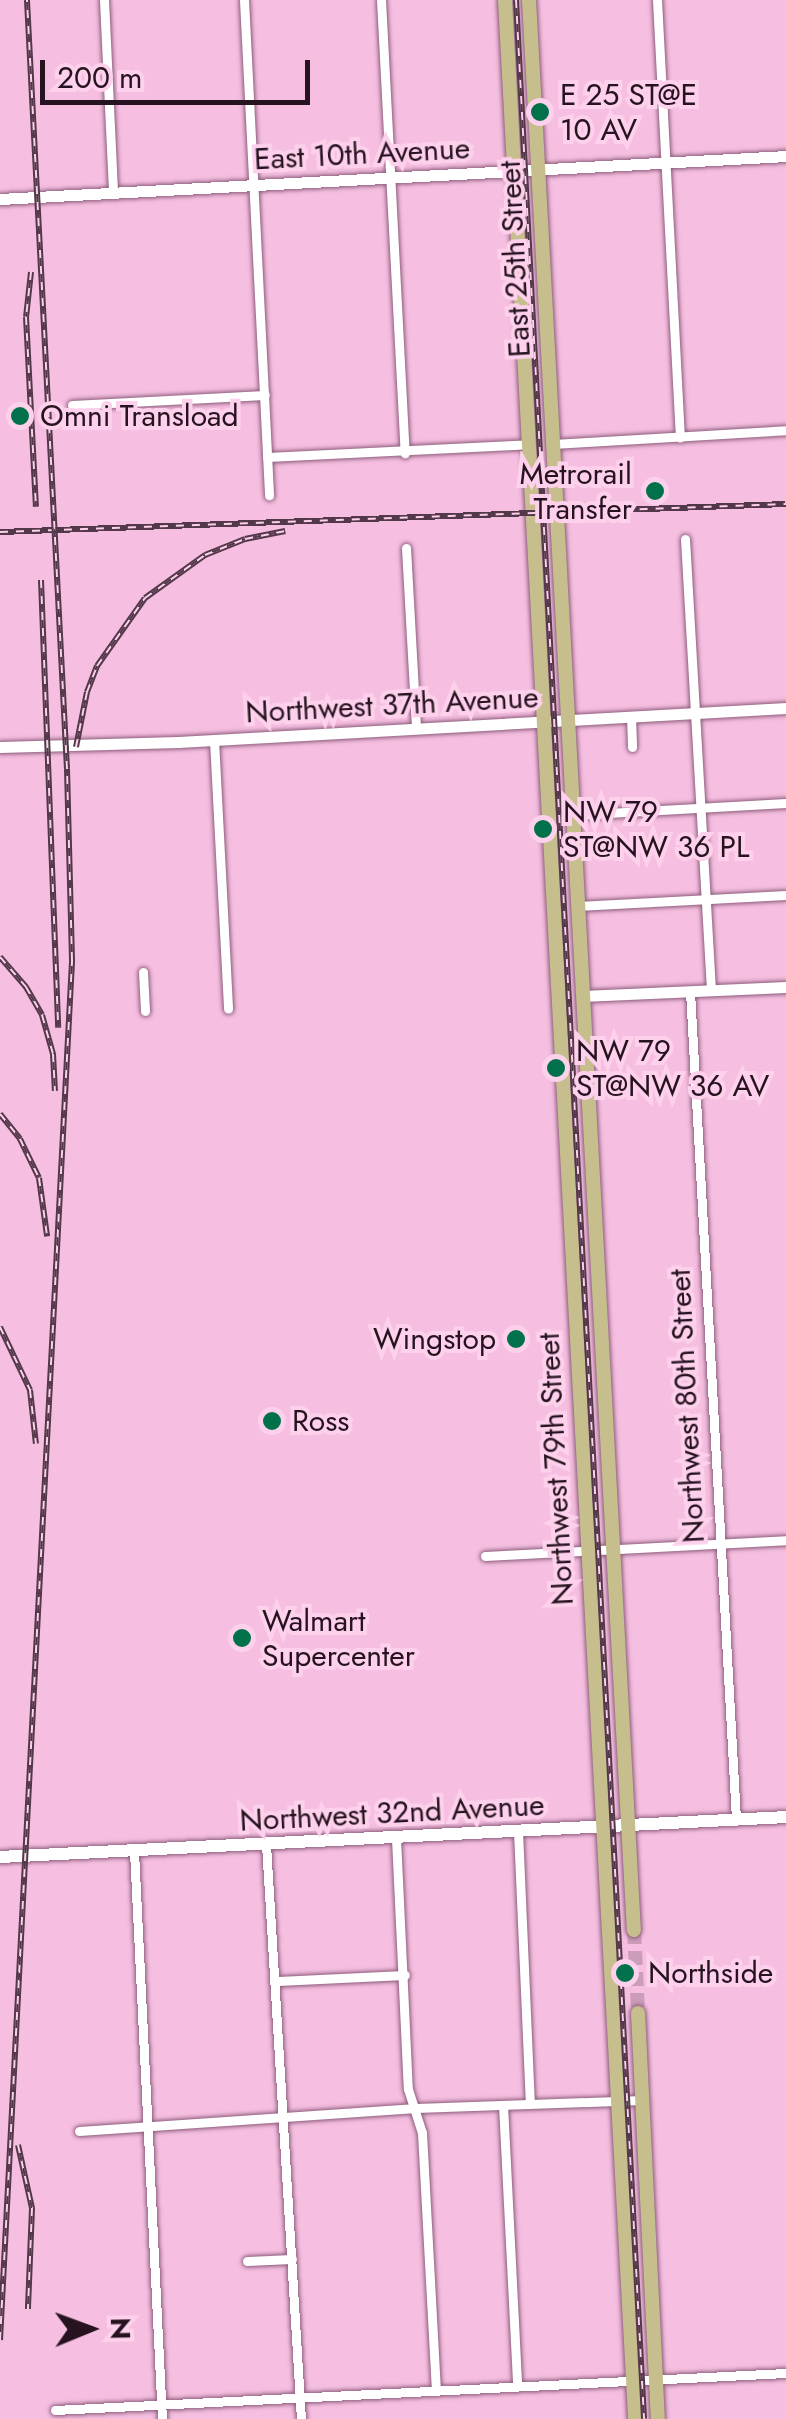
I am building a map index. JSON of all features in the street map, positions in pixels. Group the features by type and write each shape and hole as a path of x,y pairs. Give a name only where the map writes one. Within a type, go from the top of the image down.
{"main road":[{"name":"Northwest 79th Street","path":"505,0 635,2419"},
{"name":"East 25th Street","path":"529,0 557,514"},
{"path":"524,338 547,337"},
{"name":"Northwest 79th Street","path":"557,514 634,1930"},
{"name":"Northwest 32nd Avenue","path":"0,1857 786,1817"},
{"path":"638,2013 658,2419"}],"street":[{"path":"104,0 114,194"},
{"path":"244,0 269,495"},
{"path":"381,0 405,453"},
{"path":"657,0 680,437"},
{"name":"East 10th Avenue","path":"0,199 786,156"},
{"path":"72,405 265,396"},
{"path":"553,444 786,430"},
{"path":"267,457 529,444"},
{"path":"685,538 711,990"},
{"path":"406,548 416,728"},
{"name":"Northwest 37th Avenue","path":"0,747 214,740 786,708"},
{"path":"630,716 632,747"},
{"path":"214,740 228,1009"},
{"path":"572,815 786,803"},
{"path":"577,906 786,895"},
{"path":"143,972 144,1011"},
{"path":"582,996 786,986"},
{"name":"Northwest 80th Street","path":"690,990 736,1820"},
{"path":"484,1556 786,1540"},
{"path":"518,1831 530,2104"},
{"path":"396,1838 408,2089 422,2134 436,2390"},
{"path":"266,1844 301,2419"},
{"path":"134,1851 162,2419"},
{"path":"277,1981 405,1975"},
{"path":"79,2131 416,2108 642,2100"},
{"path":"503,2105 517,2386"},
{"path":"627,2243 650,2241"},
{"path":"247,2261 292,2259"},
{"path":"55,2410 786,2373"}],"tunnel":[{"path":"634,1930 638,2013"}],"railway":[{"path":"0,2340 72,960 67,769 27,0"},
{"path":"516,0 644,2419"},
{"path":"31,272 26,317 36,507"},
{"path":"0,532 786,504"},
{"path":"76,747 87,692 97,666 145,598 205,555 245,539 285,531"},
{"path":"41,580 58,1028"},
{"path":"0,957 26,987 42,1015 53,1054 55,1091"},
{"path":"0,1114 20,1139 39,1178 47,1236"},
{"path":"0,1327 30,1390 36,1444"},
{"path":"18,2145 32,2208 28,2309"}],"place":[{"name":"E 25 ST@E 10 AV","path":"540,112"},
{"name":"Omni Transload","path":"20,416"},
{"name":"Metrorail Transfer","path":"655,491"},
{"name":"NW 79 ST@NW 36 PL","path":"543,829"},
{"name":"NW 79 ST@NW 36 AV","path":"556,1068"},
{"name":"Wingstop","path":"516,1339"},
{"name":"Ross","path":"272,1421"},
{"name":"Walmart Supercenter","path":"242,1638"},
{"name":"Northside","path":"625,1973"}]}
